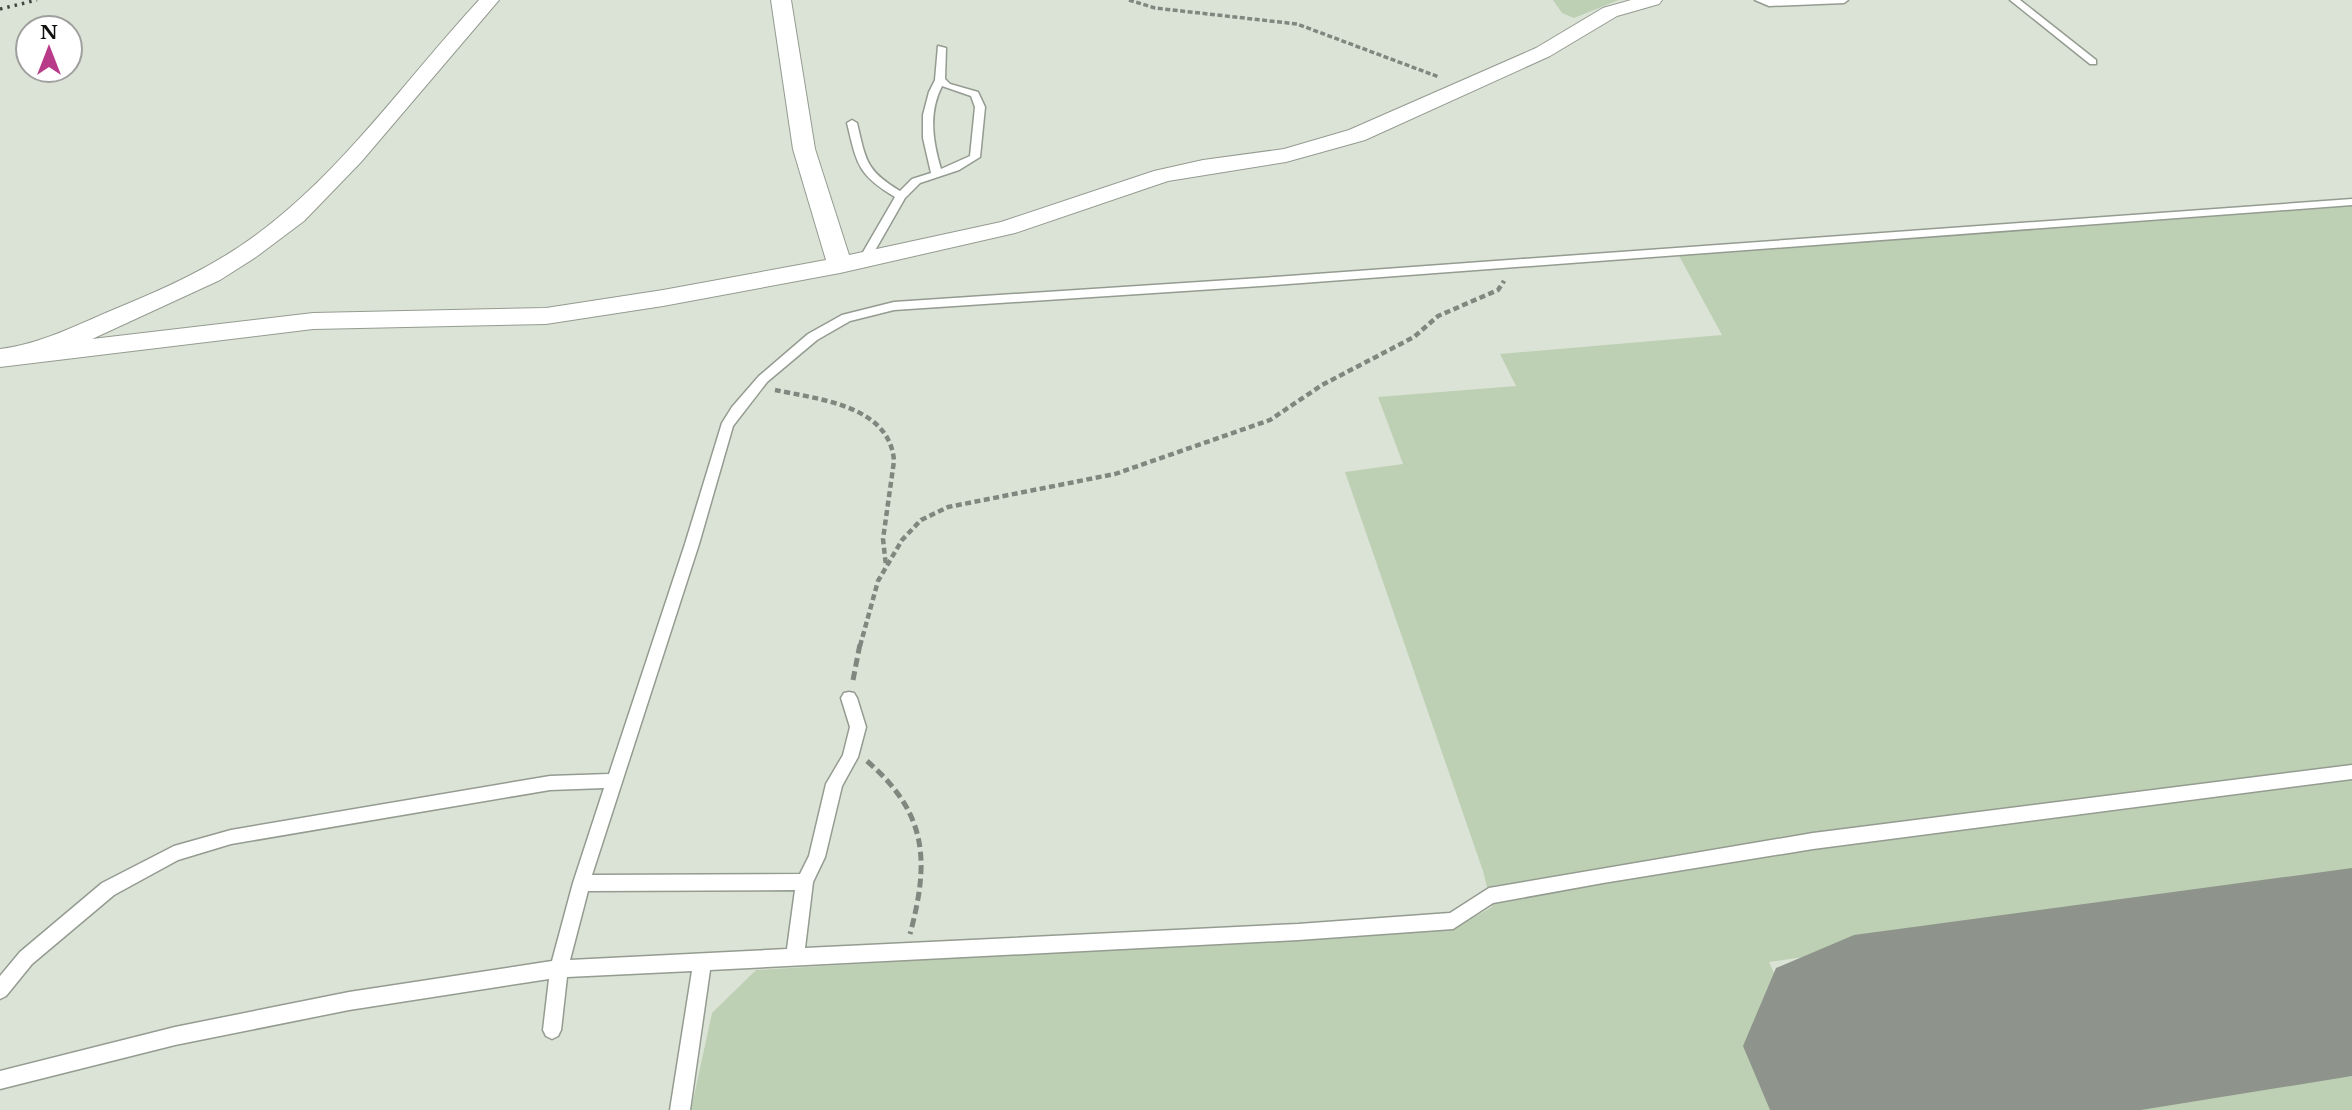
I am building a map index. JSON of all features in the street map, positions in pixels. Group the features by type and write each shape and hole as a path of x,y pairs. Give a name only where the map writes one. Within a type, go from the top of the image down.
{"street":[{"path":"29,355 193,284 266,240 317,194 351,158 489,0"},
{"path":"781,0 804,149 839,265"},
{"path":"0,358 313,321 555,315 729,287 839,265 1007,228 1186,170 1286,155 1327,145 1357,135 1543,52 1610,12 1652,0"}],"lane":[{"path":"1759,0 1769,3 1844,0"},
{"path":"2014,0 2093,62"},
{"path":"937,175 929,147 928,116 929,98 940,80 941,48"},
{"path":"865,259 901,196 916,181 937,175 975,157 980,107 975,93 947,86 940,80"},
{"path":"852,123 863,169 873,180 901,196"},
{"path":"552,1030 559,969 581,883 692,544 722,440 735,412 757,385 825,328 867,311 894,306 2352,202"},
{"path":"795,957 804,882 817,857 834,784 852,748 858,727 849,698"},
{"path":"0,1080 175,1036 335,1004 559,969 1298,932 1453,920 1489,896 1603,874 1814,841 2352,772"},
{"path":"0,990 26,958 108,890 174,854 230,837 550,783 614,781"},
{"path":"581,883 804,882"},
{"path":"680,1110 702,962"}],"path":[{"path":"1129,0 1155,8 1297,24 1462,86"},
{"path":"849,698 861,639 878,581 902,540 921,520 948,507 1115,474 1270,420 1322,385 1413,337 1438,316 1499,290 1515,263"},
{"path":"757,385 842,403 873,421 892,451 890,500 881,543 886,567"},
{"path":"852,748 884,776 905,802 918,836 920,873 915,916 904,951"}],"green space":[{"path":"1553,0 1619,0 1574,18 1562,13"},
{"path":"2352,205 2352,878 1769,962 1836,1110 691,1110 712,1013 756,970 1457,927 1492,907 1483,871 1345,472 1403,464 1378,397 1516,386 1500,354 1722,335 1678,254"},
{"path":"2352,1050 2352,1110 2005,1110 2015,1102 2033,1098"}],"taxiway":[{"path":"1909,1037 1945,1110"}],"runway":[{"path":"1854,1046 2352,972"}],"railway":[{"path":"0,9 37,0"}]}
